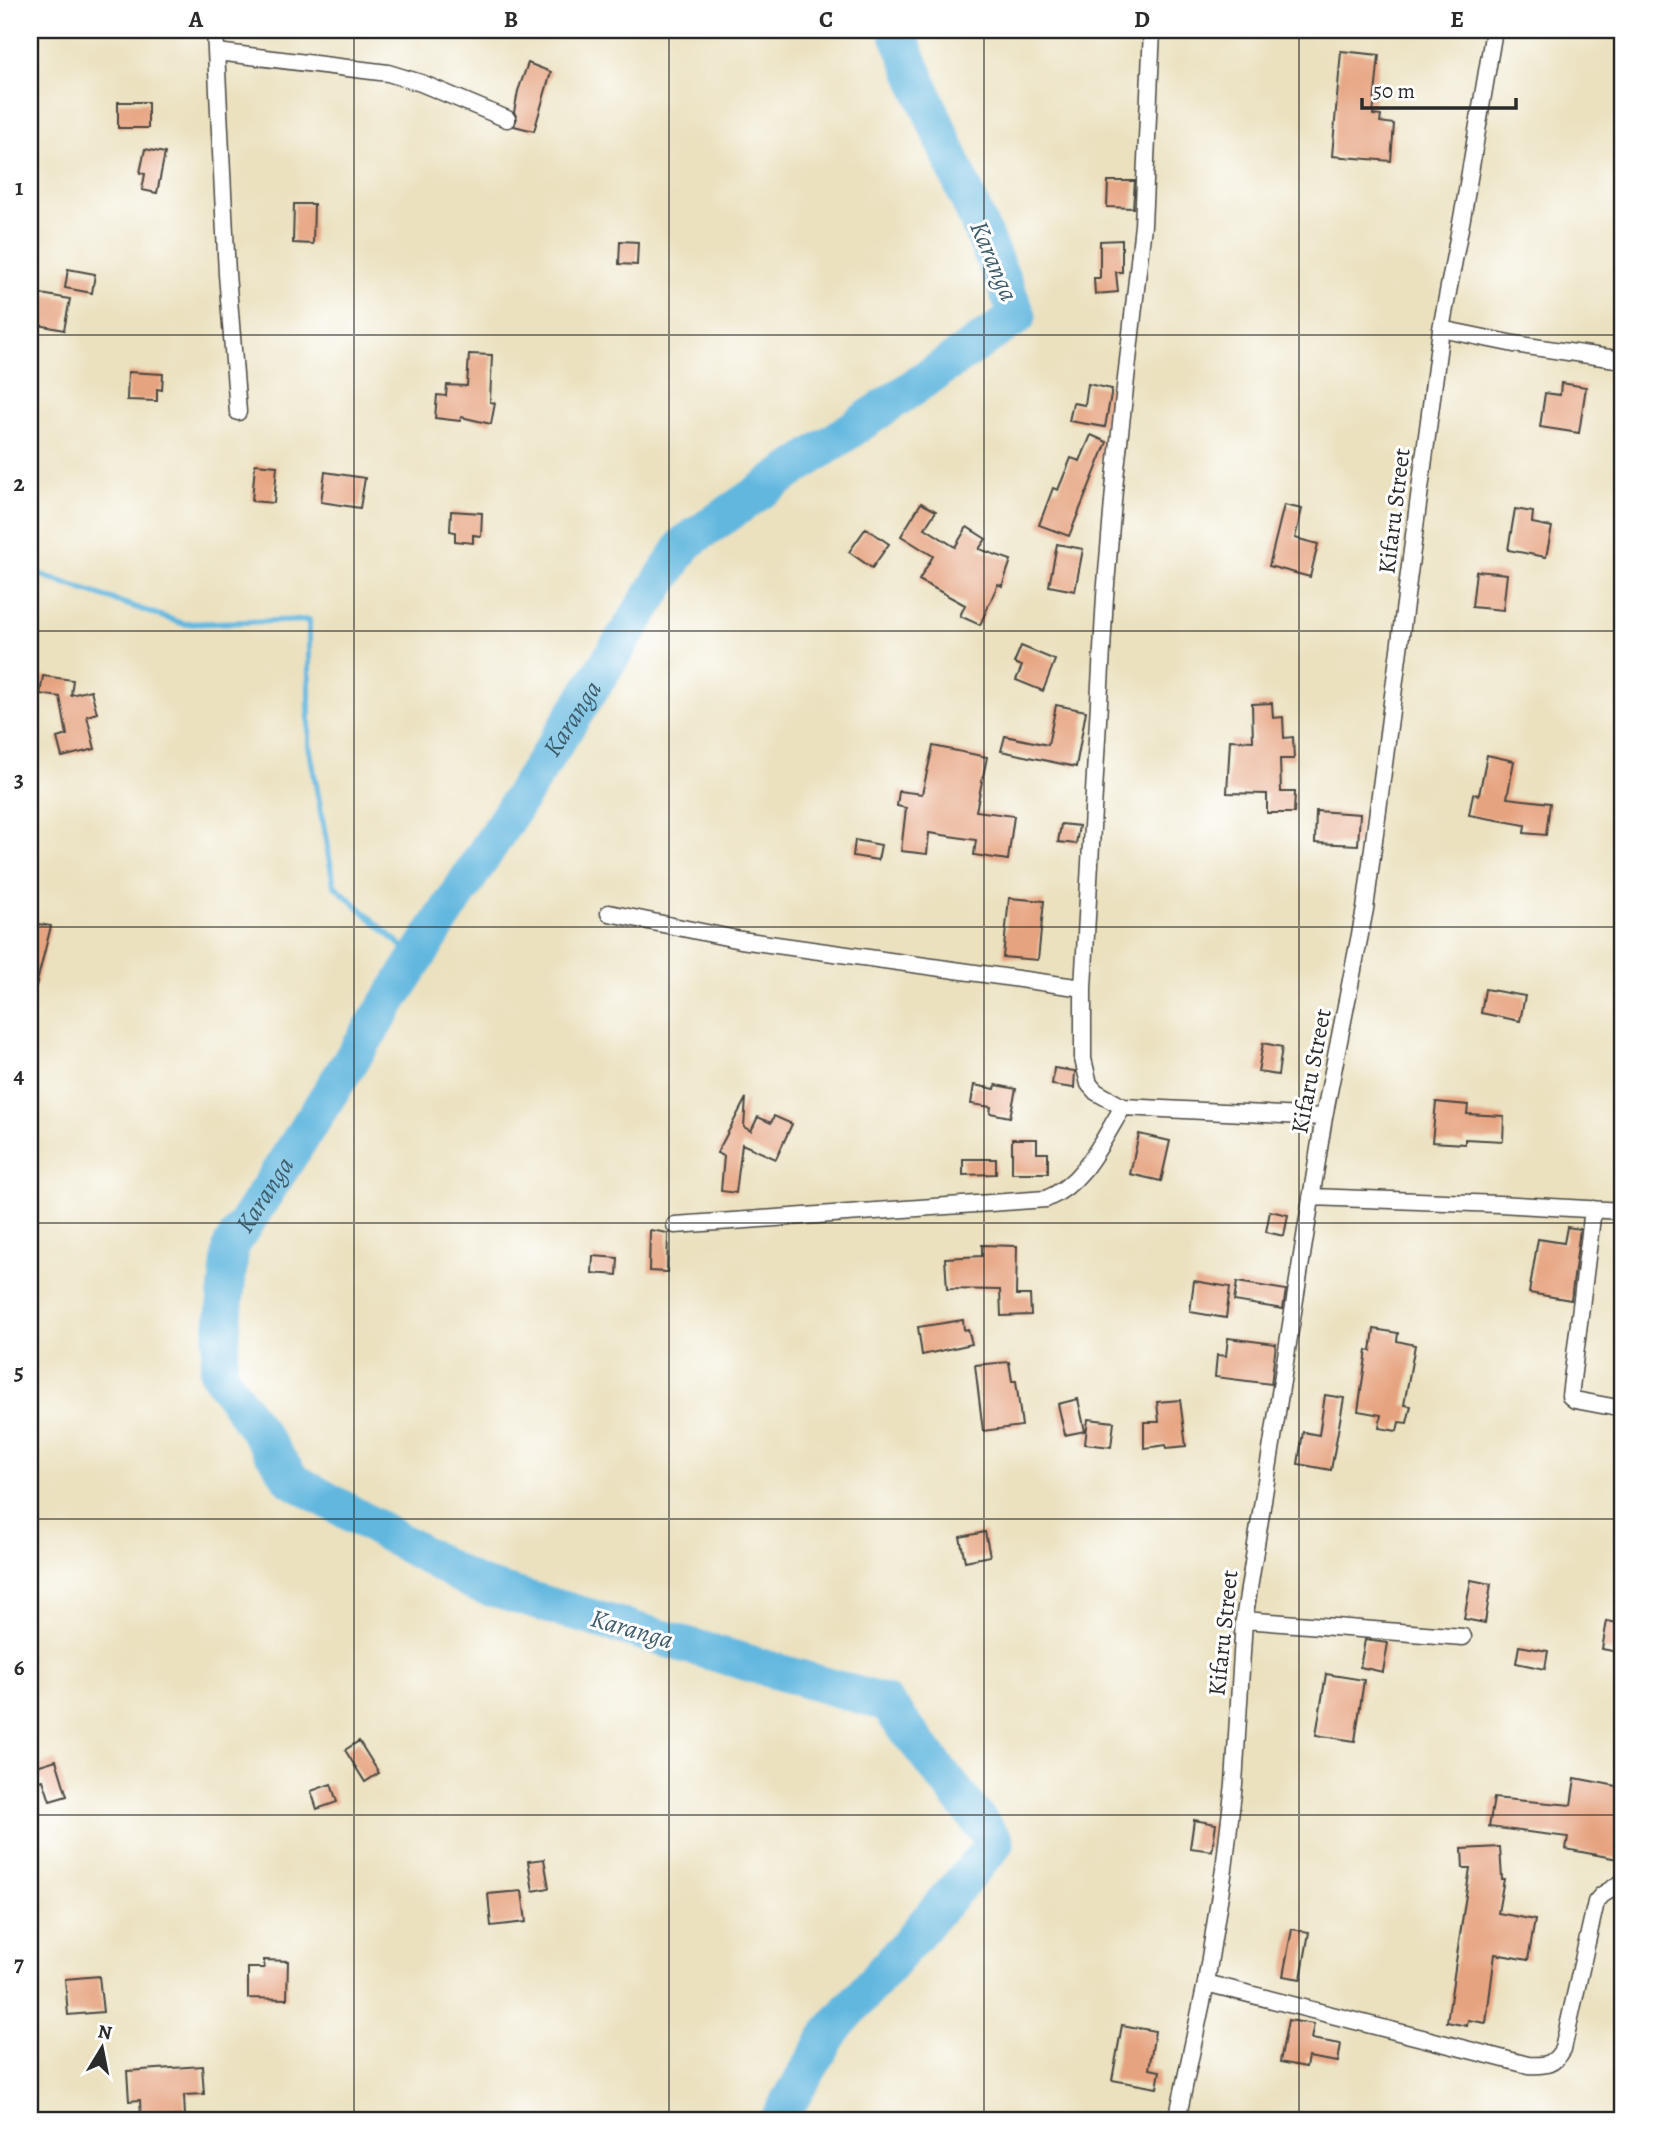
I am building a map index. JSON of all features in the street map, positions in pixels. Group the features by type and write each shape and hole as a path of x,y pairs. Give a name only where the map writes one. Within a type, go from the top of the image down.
{"street":[{"path":"215,30 227,274 238,412"},
{"path":"1152,30 1143,225 1105,596 1083,988 1083,1059 1089,1084 1096,1093 1123,1107 1324,1117"},
{"name":"Kifaru Street","path":"1177,2120 1206,1983 1224,1869 1234,1784 1244,1620 1324,1117 1365,909 1441,329 1494,30"},
{"path":"217,52 387,73 421,83 507,119"},
{"path":"1441,329 1514,344 1623,360"},
{"path":"609,913 741,940 1083,988"},
{"path":"675,1225 1046,1199 1069,1187 1082,1174 1123,1107"},
{"path":"1311,1197 1623,1211"},
{"path":"1592,1209 1570,1396 1575,1400 1623,1409"},
{"path":"1244,1620 1463,1637"},
{"path":"1206,1983 1528,2065 1551,2065 1563,2049 1595,1902 1623,1882"}],"building":[{"path":"1341,51 1379,55 1373,115 1381,116 1380,122 1394,124 1391,161 1332,156"},
{"path":"528,63 551,72 534,131 514,126 518,91"},
{"path":"118,102 148,102 148,128 118,128"},
{"path":"145,149 165,153 157,193 142,190 145,174 140,173"},
{"path":"1108,181 1135,181 1133,208 1107,207"},
{"path":"294,204 314,204 313,244 293,243"},
{"path":"1122,240 1122,272 1116,272 1118,292 1095,294 1094,278 1100,278 1100,241"},
{"path":"620,241 638,242 637,265 619,264"},
{"path":"68,269 95,274 92,293 65,288"},
{"path":"30,292 70,299 64,330 34,324 37,312 30,311"},
{"path":"469,354 492,355 490,402 495,403 491,424 461,417 460,421 435,418 437,395 446,396 447,385 467,386"},
{"path":"128,372 163,374 162,390 157,389 157,401 127,400"},
{"path":"1561,383 1586,387 1579,433 1540,427 1545,393 1560,395"},
{"path":"1088,384 1112,389 1105,427 1069,421 1073,403 1085,405"},
{"path":"1091,435 1107,442 1069,536 1039,525 1053,488 1058,490 1071,458 1080,461"},
{"path":"255,464 277,466 274,503 252,501"},
{"path":"325,472 365,478 360,508 321,502"},
{"path":"921,503 936,511 925,528 955,547 967,527 986,539 979,549 1011,560 1002,586 998,584 980,625 960,616 965,605 919,580 933,556 901,536"},
{"path":"1284,505 1302,509 1295,538 1318,544 1310,577 1269,566"},
{"path":"1515,509 1533,512 1532,523 1552,527 1546,557 1508,550"},
{"path":"451,511 482,513 481,536 473,535 473,543 455,541 455,532 450,531"},
{"path":"866,528 889,544 872,568 849,552"},
{"path":"1057,544 1083,549 1075,591 1049,586"},
{"path":"1476,571 1507,574 1503,610 1472,607"},
{"path":"1021,646 1055,660 1043,691 1016,680 1022,666 1014,663"},
{"path":"43,676 73,680 71,695 91,690 97,713 87,716 95,749 62,757 57,738 67,735 60,697 40,694"},
{"path":"1272,703 1273,718 1283,717 1284,738 1293,737 1294,759 1280,759 1281,792 1295,792 1294,813 1267,813 1267,794 1227,793 1230,740 1253,741 1252,704"},
{"path":"1056,705 1086,711 1076,767 1001,751 1005,736 1048,745"},
{"path":"933,746 987,757 976,811 1014,816 1008,860 974,855 976,840 929,833 927,854 901,851 906,808 897,806 899,791 922,794"},
{"path":"1487,755 1514,761 1507,798 1550,803 1546,835 1524,833 1525,825 1469,815 1473,794 1479,795"},
{"path":"1316,811 1360,814 1358,845 1315,843"},
{"path":"1061,824 1079,826 1076,844 1058,842"},
{"path":"855,840 881,845 878,860 853,856"},
{"path":"1009,898 1044,901 1038,960 1003,957"},
{"path":"32,923 51,926 36,986 30,986"},
{"path":"1485,989 1525,996 1520,1021 1481,1013"},
{"path":"1263,1043 1282,1047 1278,1075 1258,1072"},
{"path":"1054,1068 1075,1071 1074,1088 1052,1085"},
{"path":"974,1085 1016,1089 1010,1117 990,1113 991,1107 971,1104"},
{"path":"746,1098 744,1127 751,1131 758,1117 771,1123 774,1116 792,1124 776,1159 742,1144 736,1193 721,1191 724,1156 717,1153"},
{"path":"1436,1102 1468,1105 1467,1114 1504,1116 1503,1141 1465,1139 1465,1144 1432,1142"},
{"path":"1139,1134 1170,1141 1161,1181 1130,1174"},
{"path":"1012,1139 1037,1139 1037,1153 1048,1153 1048,1173 1012,1173"},
{"path":"963,1159 996,1159 996,1174 963,1175"},
{"path":"1270,1211 1288,1215 1284,1236 1266,1232"},
{"path":"1567,1227 1580,1229 1571,1300 1529,1293 1538,1239 1564,1243"},
{"path":"650,1230 668,1233 667,1272 649,1271"},
{"path":"982,1245 1017,1246 1016,1295 1030,1295 1031,1315 1001,1316 1000,1290 947,1289 945,1258 982,1256"},
{"path":"593,1256 618,1258 617,1275 592,1273"},
{"path":"1194,1281 1230,1287 1226,1318 1190,1312"},
{"path":"1237,1282 1286,1290 1283,1309 1234,1301"},
{"path":"963,1320 964,1330 968,1329 972,1344 922,1355 918,1327"},
{"path":"1374,1329 1398,1333 1397,1341 1415,1345 1404,1405 1411,1406 1407,1423 1399,1422 1397,1431 1379,1428 1381,1415 1358,1411 1367,1350 1371,1351"},
{"path":"1228,1338 1276,1344 1271,1384 1215,1377 1217,1355 1226,1356"},
{"path":"1009,1362 1012,1381 1016,1381 1022,1426 983,1431 975,1365"},
{"path":"1325,1395 1344,1398 1331,1470 1298,1464 1303,1432 1319,1435"},
{"path":"1078,1399 1085,1431 1065,1435 1058,1404"},
{"path":"1180,1400 1186,1446 1144,1448 1144,1422 1159,1422 1157,1402"},
{"path":"1088,1419 1114,1422 1111,1447 1085,1444"},
{"path":"985,1532 990,1556 965,1561 960,1537"},
{"path":"1471,1580 1491,1584 1485,1623 1464,1619"},
{"path":"1607,1621 1623,1624 1623,1653 1602,1649"},
{"path":"1365,1640 1388,1643 1383,1672 1360,1667"},
{"path":"1519,1646 1548,1651 1545,1669 1516,1663"},
{"path":"1326,1674 1364,1680 1355,1741 1316,1735"},
{"path":"359,1741 379,1773 365,1782 345,1750"},
{"path":"56,1760 67,1796 50,1801 43,1780 30,1784 30,1768"},
{"path":"1575,1778 1622,1787 1617,1819 1618,1825 1623,1826 1623,1860 1566,1849 1568,1837 1489,1827 1494,1798 1571,1805"},
{"path":"331,1784 337,1802 317,1809 311,1791"},
{"path":"1194,1820 1216,1824 1212,1851 1190,1848"},
{"path":"1500,1847 1504,1879 1498,1913 1535,1920 1528,1960 1495,1954 1486,2023 1468,2020 1467,2026 1447,2022 1470,1868 1463,1868 1462,1849"},
{"path":"544,1859 549,1888 533,1891 528,1861"},
{"path":"522,1891 526,1922 491,1926 488,1894"},
{"path":"1292,1929 1309,1932 1301,1979 1283,1976"},
{"path":"264,1960 288,1961 287,1999 248,1998 248,1968 264,1968"},
{"path":"99,1976 103,2012 68,2015 65,1979"},
{"path":"1288,2020 1314,2024 1311,2039 1341,2044 1338,2062 1308,2057 1306,2067 1280,2062"},
{"path":"1122,2025 1155,2031 1149,2069 1160,2071 1157,2088 1112,2080"},
{"path":"202,2066 204,2094 184,2095 185,2116 141,2119 140,2100 129,2101 127,2071"}],"waterway":[{"name":"Karanga","path":"778,2120 832,2030 996,1843 886,1703 476,1584 292,1480 218,1373 231,1246 685,543 1018,316 896,30"},
{"path":"30,571 184,624 309,620 309,745 334,885 416,959"}]}
